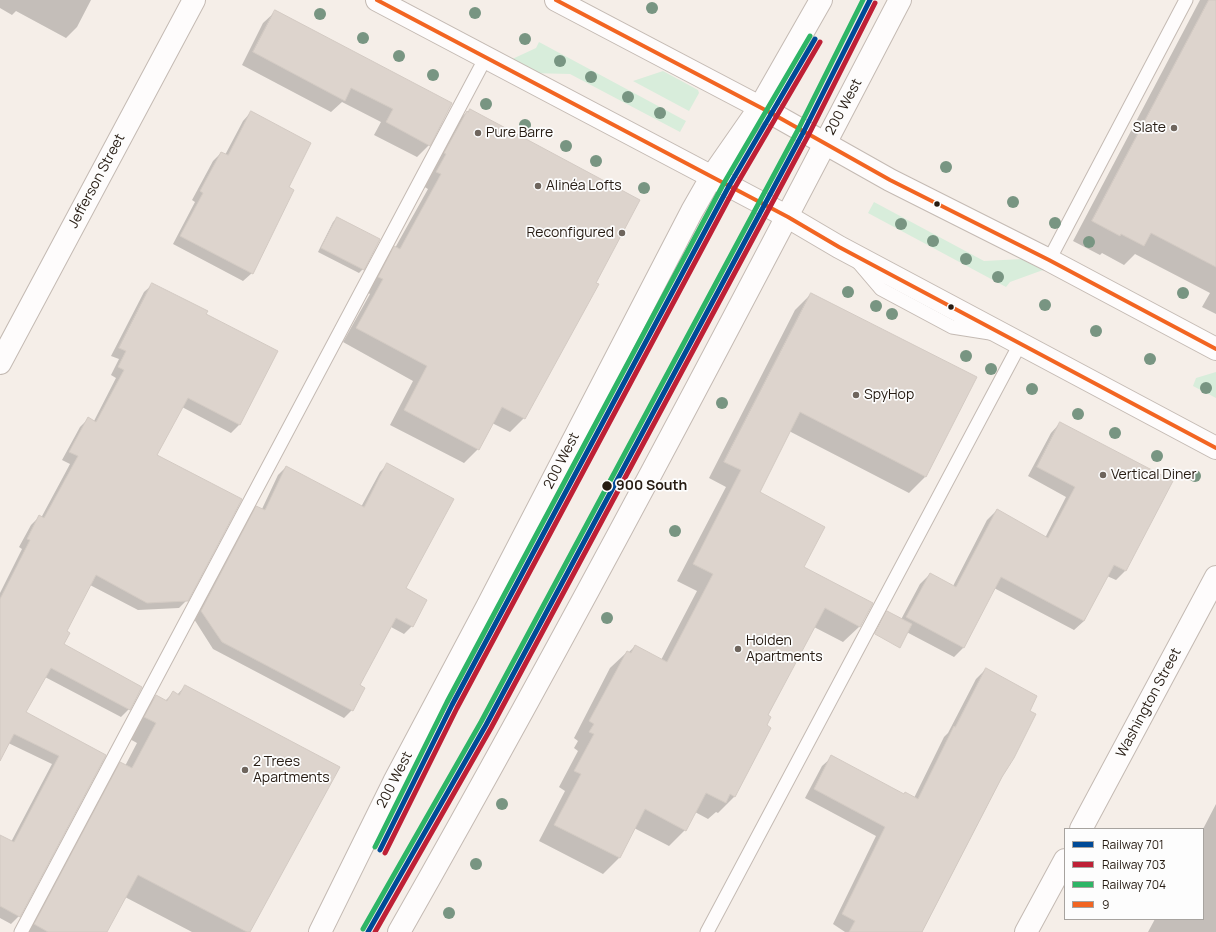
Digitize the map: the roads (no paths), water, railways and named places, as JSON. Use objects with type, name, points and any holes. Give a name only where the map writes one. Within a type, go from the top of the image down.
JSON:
[{"type":"street","name":"Jefferson Street","points":[[0,363],[194,0]]},
{"type":"street","points":[[377,0],[712,176],[788,217],[850,253],[1216,448]]},
{"type":"street","points":[[556,0],[825,142],[890,180],[1049,260],[1216,349]]},
{"type":"street","name":"200 West","points":[[320,932],[397,775],[487,607],[692,211],[712,176],[760,107],[821,0]]},
{"type":"street","name":"200 West","points":[[399,932],[509,737],[788,217],[825,142],[900,0]]},
{"type":"street","name":"Washington Street","points":[[1082,828],[1210,604],[1216,577]]},
{"type":"street","points":[[1026,932],[1064,862]]},
{"type":"lane","points":[[1049,260],[1186,0]]},
{"type":"lane","points":[[21,932],[486,57]]},
{"type":"lane","points":[[707,932],[1012,340]]},
{"type":"rail line","name":"704","points":[[363,929],[481,722],[799,128],[863,0]]},
{"type":"rail line","name":"701","points":[[368,932],[486,725],[804,131],[870,0]]},
{"type":"rail line","name":"703","points":[[375,932],[491,728],[809,134],[875,3]]},
{"type":"rail line","name":"704","points":[[375,847],[447,702],[724,183],[810,36]]},
{"type":"rail line","name":"701","points":[[380,850],[452,705],[729,186],[815,39]]},
{"type":"rail line","name":"703","points":[[385,853],[457,708],[734,189],[820,42]]},
{"type":"place","name":"Slate","points":[[1174,128]]},
{"type":"place","name":"Pure Barre","points":[[478,133]]},
{"type":"place","name":"Alinéa Lofts","points":[[538,186]]},
{"type":"place","name":"Reconfigured","points":[[622,233]]},
{"type":"place","name":"SpyHop","points":[[856,395]]},
{"type":"place","name":"Vertical Diner","points":[[1103,475]]},
{"type":"place","name":"900 South","points":[[607,486]]},
{"type":"place","name":"Holden Apartments","points":[[738,649]]},
{"type":"place","name":"2 Trees Apartments","points":[[245,770]]}]
